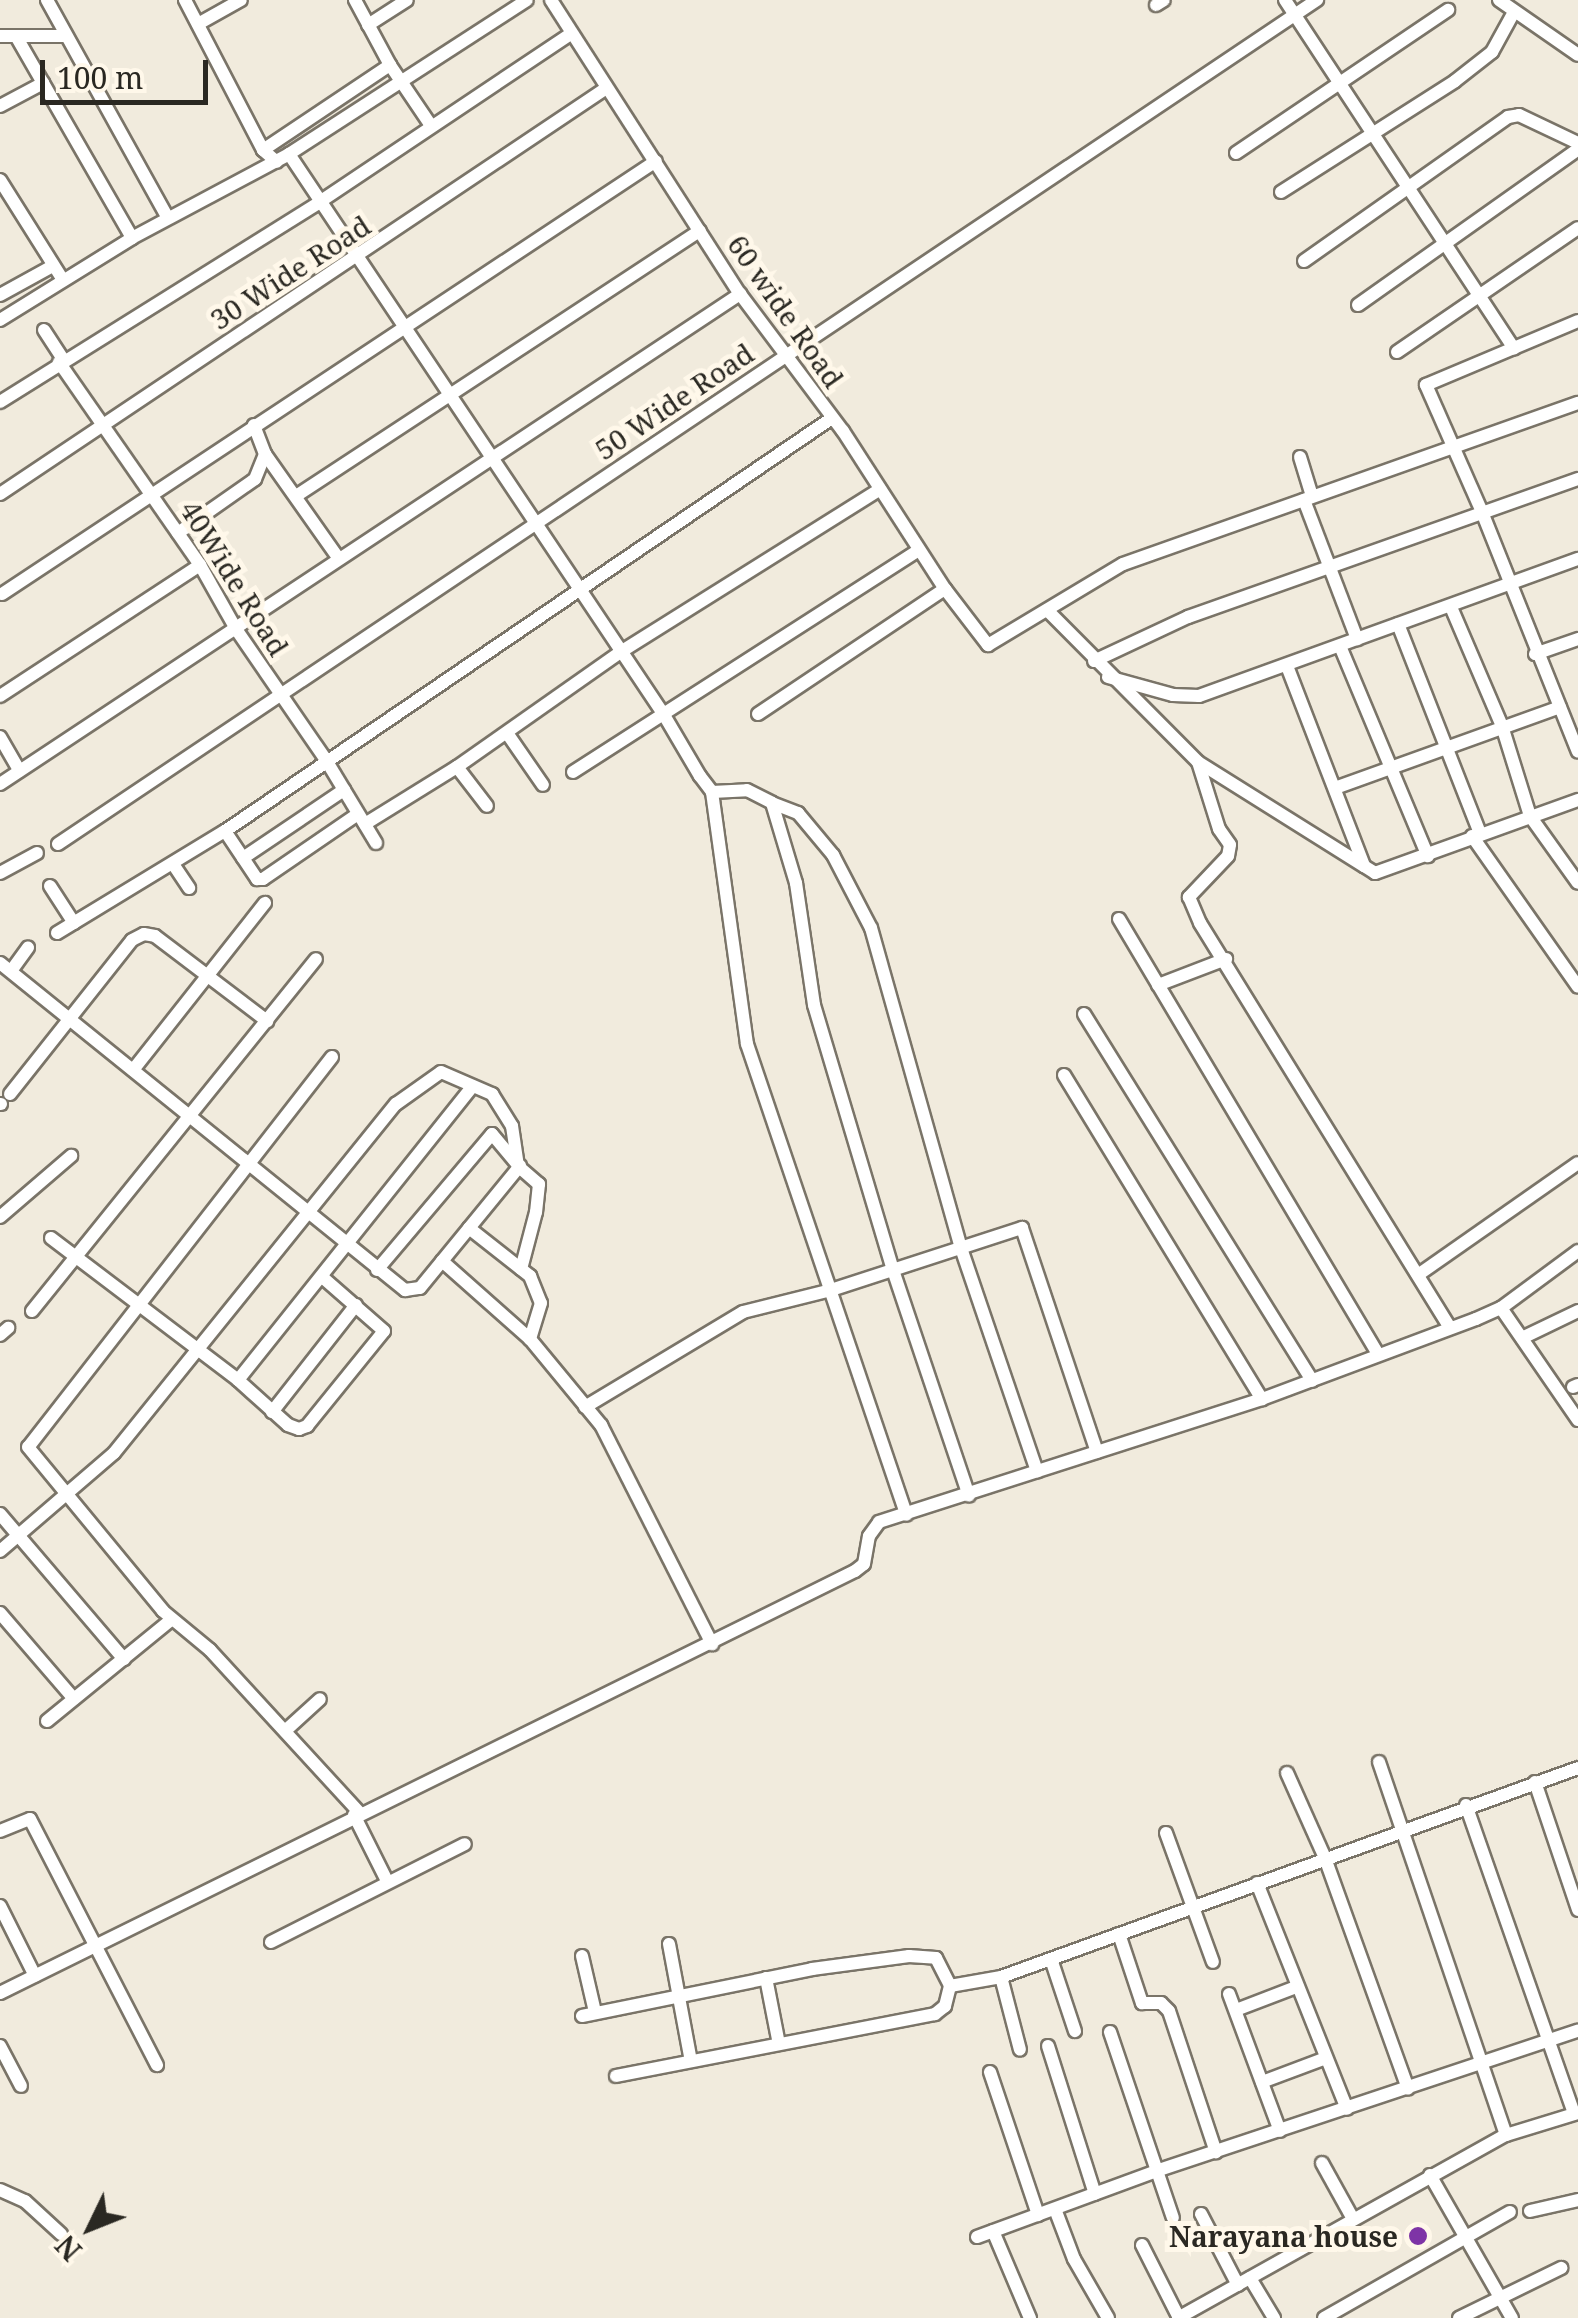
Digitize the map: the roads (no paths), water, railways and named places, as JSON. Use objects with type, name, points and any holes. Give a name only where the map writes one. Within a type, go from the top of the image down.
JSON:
[{"type":"street","points":[[47,0],[168,218]]},
{"type":"street","points":[[185,0],[264,150],[283,158],[357,258],[712,792],[746,1044],[906,1515]]},
{"type":"street","points":[[198,24],[240,0]]},
{"type":"street","points":[[355,0],[390,65],[430,124]]},
{"type":"street","points":[[368,25],[407,0]]},
{"type":"street","points":[[0,320],[132,238],[283,158],[527,0]]},
{"type":"street","name":"60 wide Road","points":[[551,0],[740,294],[832,418],[945,589],[988,645],[1046,610]]},
{"type":"street","points":[[1286,0],[1514,348]]},
{"type":"street","name":"50 Wide Road","points":[[58,844],[1317,0]]},
{"type":"street","points":[[1499,0],[1578,56]]},
{"type":"street","points":[[1236,153],[1448,10]]},
{"type":"street","points":[[1281,192],[1372,136],[1492,52],[1514,12]]},
{"type":"street","points":[[0,402],[61,360],[318,203],[430,124],[570,34]]},
{"type":"street","points":[[0,36],[66,36]]},
{"type":"street","points":[[16,36],[132,238]]},
{"type":"street","points":[[264,150],[390,65]]},
{"type":"street","points":[[0,106],[43,83]]},
{"type":"street","name":"30 Wide Road","points":[[0,494],[605,89]]},
{"type":"street","points":[[1304,262],[1514,114],[1578,146],[1358,304]]},
{"type":"street","points":[[2,594],[656,161]]},
{"type":"street","points":[[0,180],[5,201],[63,280]]},
{"type":"street","points":[[1396,352],[1578,228]]},
{"type":"street","points":[[296,496],[700,230]]},
{"type":"street","points":[[0,295],[51,266]]},
{"type":"street","points":[[0,784],[740,294]]},
{"type":"street","points":[[1577,325],[1426,385],[1482,512],[1535,654],[1578,752]]},
{"type":"street","name":"40Wide Road","points":[[44,330],[102,424],[200,565],[236,630],[326,760],[376,842]]},
{"type":"street","points":[[1578,402],[1123,564],[1046,610],[1108,677],[1198,762],[1375,873],[1578,800]]},
{"type":"street","points":[[57,933],[224,831],[832,418]]},
{"type":"street","points":[[254,425],[265,454],[339,559]]},
{"type":"street","points":[[178,533],[255,479],[265,454]]},
{"type":"street","points":[[1300,456],[1308,498],[1330,569],[1357,639]]},
{"type":"street","points":[[1094,662],[1188,617],[1578,479]]},
{"type":"street","points":[[224,831],[258,879],[263,879],[457,767],[619,653],[880,489]]},
{"type":"street","points":[[573,772],[919,550]]},
{"type":"street","points":[[1108,677],[1174,695],[1199,696],[1578,559]]},
{"type":"street","points":[[0,696],[200,565]]},
{"type":"street","points":[[758,714],[945,589]]},
{"type":"street","points":[[1451,607],[1502,726],[1530,816],[1578,883]]},
{"type":"street","points":[[1398,624],[1476,834],[1578,986]]},
{"type":"street","points":[[1535,654],[1578,639]]},
{"type":"street","points":[[1340,646],[1428,856]]},
{"type":"street","points":[[1287,666],[1364,866]]},
{"type":"street","points":[[1335,788],[1502,726],[1578,712]]},
{"type":"street","points":[[507,733],[543,784]]},
{"type":"street","points":[[0,737],[20,771]]},
{"type":"street","points":[[1198,762],[1219,829],[1230,846],[1228,856],[1189,897],[1200,924],[1226,959],[1450,1328]]},
{"type":"street","points":[[457,767],[487,806]]},
{"type":"street","points":[[243,858],[344,790]]},
{"type":"street","points":[[712,792],[747,790],[798,813],[833,855],[871,928],[961,1248],[1037,1472]]},
{"type":"street","points":[[772,803],[796,883],[814,1006],[893,1270],[969,1496]]},
{"type":"street","points":[[1,870],[38,853]]},
{"type":"street","points":[[173,864],[189,888]]},
{"type":"street","points":[[50,886],[74,924]]},
{"type":"street","points":[[132,1070],[266,904]]},
{"type":"street","points":[[1119,920],[1378,1354]]},
{"type":"street","points":[[3,1101],[132,940],[144,934],[155,936],[267,1021]]},
{"type":"street","points":[[0,1551],[114,1453],[308,1212],[396,1104],[442,1072],[492,1094],[512,1126],[519,1166],[420,1288],[411,1292],[377,1270],[308,1212],[247,1164],[191,1116],[5,970],[28,948]]},
{"type":"street","points":[[32,1311],[316,959]]},
{"type":"street","points":[[1158,985],[1226,959]]},
{"type":"street","points":[[1084,1014],[1312,1381]]},
{"type":"street","points":[[332,1057],[28,1447],[172,1620],[210,1650],[356,1814],[387,1881]]},
{"type":"street","points":[[1064,1075],[1262,1399]]},
{"type":"street","points":[[238,1380],[474,1086]]},
{"type":"street","points":[[377,1270],[492,1134],[539,1184],[521,1268]]},
{"type":"street","points":[[0,1217],[71,1156]]},
{"type":"street","points":[[1418,1275],[1578,1163]]},
{"type":"street","points":[[469,1228],[530,1276],[542,1302],[530,1339]]},
{"type":"street","points":[[584,1406],[743,1312],[831,1290],[1022,1228],[1098,1452]]},
{"type":"street","points":[[51,1238],[195,1352],[238,1380],[288,1426],[307,1426],[383,1336],[382,1326],[322,1277]]},
{"type":"street","points":[[0,1993],[855,1571],[864,1564],[869,1536],[879,1522],[1262,1399],[1450,1328],[1501,1308],[1578,1252]]},
{"type":"street","points":[[442,1260],[530,1339],[584,1406],[630,1474],[712,1644]]},
{"type":"street","points":[[272,1412],[356,1305]]},
{"type":"street","points":[[1501,1308],[1578,1420]]},
{"type":"street","points":[[1522,1338],[1578,1310]]},
{"type":"street","points":[[0,1514],[124,1659]]},
{"type":"street","points":[[0,1613],[74,1700]]},
{"type":"street","points":[[46,1722],[172,1620]]},
{"type":"street","points":[[285,1732],[320,1699]]},
{"type":"street","points":[[1379,1762],[1399,1831],[1506,2135]]},
{"type":"street","points":[[950,1986],[1001,1977],[1466,1804],[1578,1768]]},
{"type":"street","points":[[1288,1773],[1325,1858],[1408,2089]]},
{"type":"street","points":[[1535,1782],[1578,1910]]},
{"type":"street","points":[[1142,2244],[1178,2318],[1506,2135],[1576,2113],[1466,1804]]},
{"type":"street","points":[[0,1830],[26,1817],[30,1819],[157,2066]]},
{"type":"street","points":[[1166,1833],[1212,1962]]},
{"type":"street","points":[[270,1942],[465,1844]]},
{"type":"street","points":[[1257,1883],[1347,2109]]},
{"type":"street","points":[[0,1906],[35,1976]]},
{"type":"street","points":[[1119,1934],[1142,2002],[1161,2003],[1169,2010],[1216,2152]]},
{"type":"street","points":[[669,1944],[691,2061]]},
{"type":"street","points":[[582,1956],[589,2014],[766,1978],[920,1956],[936,1958],[950,1986],[944,2006],[935,2014],[616,2076]]},
{"type":"street","points":[[1051,1959],[1074,2030]]},
{"type":"street","points":[[1001,1977],[1020,2050]]},
{"type":"street","points":[[766,1978],[779,2044]]},
{"type":"street","points":[[1236,2010],[1296,1987]]},
{"type":"street","points":[[1229,1994],[1280,2131]]},
{"type":"street","points":[[978,2237],[1156,2171],[1578,2031]]},
{"type":"street","points":[[1110,2032],[1173,2218]]},
{"type":"street","points":[[0,2046],[21,2086]]},
{"type":"street","points":[[1048,2046],[1094,2194]]},
{"type":"street","points":[[1262,2082],[1326,2058]]},
{"type":"street","points":[[990,2072],[1038,2214]]},
{"type":"street","points":[[1322,2163],[1353,2219]]},
{"type":"street","points":[[1430,2175],[1512,2318]]},
{"type":"street","points":[[0,2190],[25,2201],[61,2234]]},
{"type":"street","points":[[1530,2211],[1578,2200]]},
{"type":"street","points":[[1054,2208],[1074,2259],[1108,2318]]},
{"type":"street","points":[[1324,2318],[1510,2212]]},
{"type":"street","points":[[1201,2214],[1244,2281],[1274,2318]]},
{"type":"street","points":[[993,2232],[1030,2318]]},
{"type":"street","points":[[1459,2318],[1561,2268]]},
{"type":"place","name":"Narayana house","points":[[1418,2236]]}]
